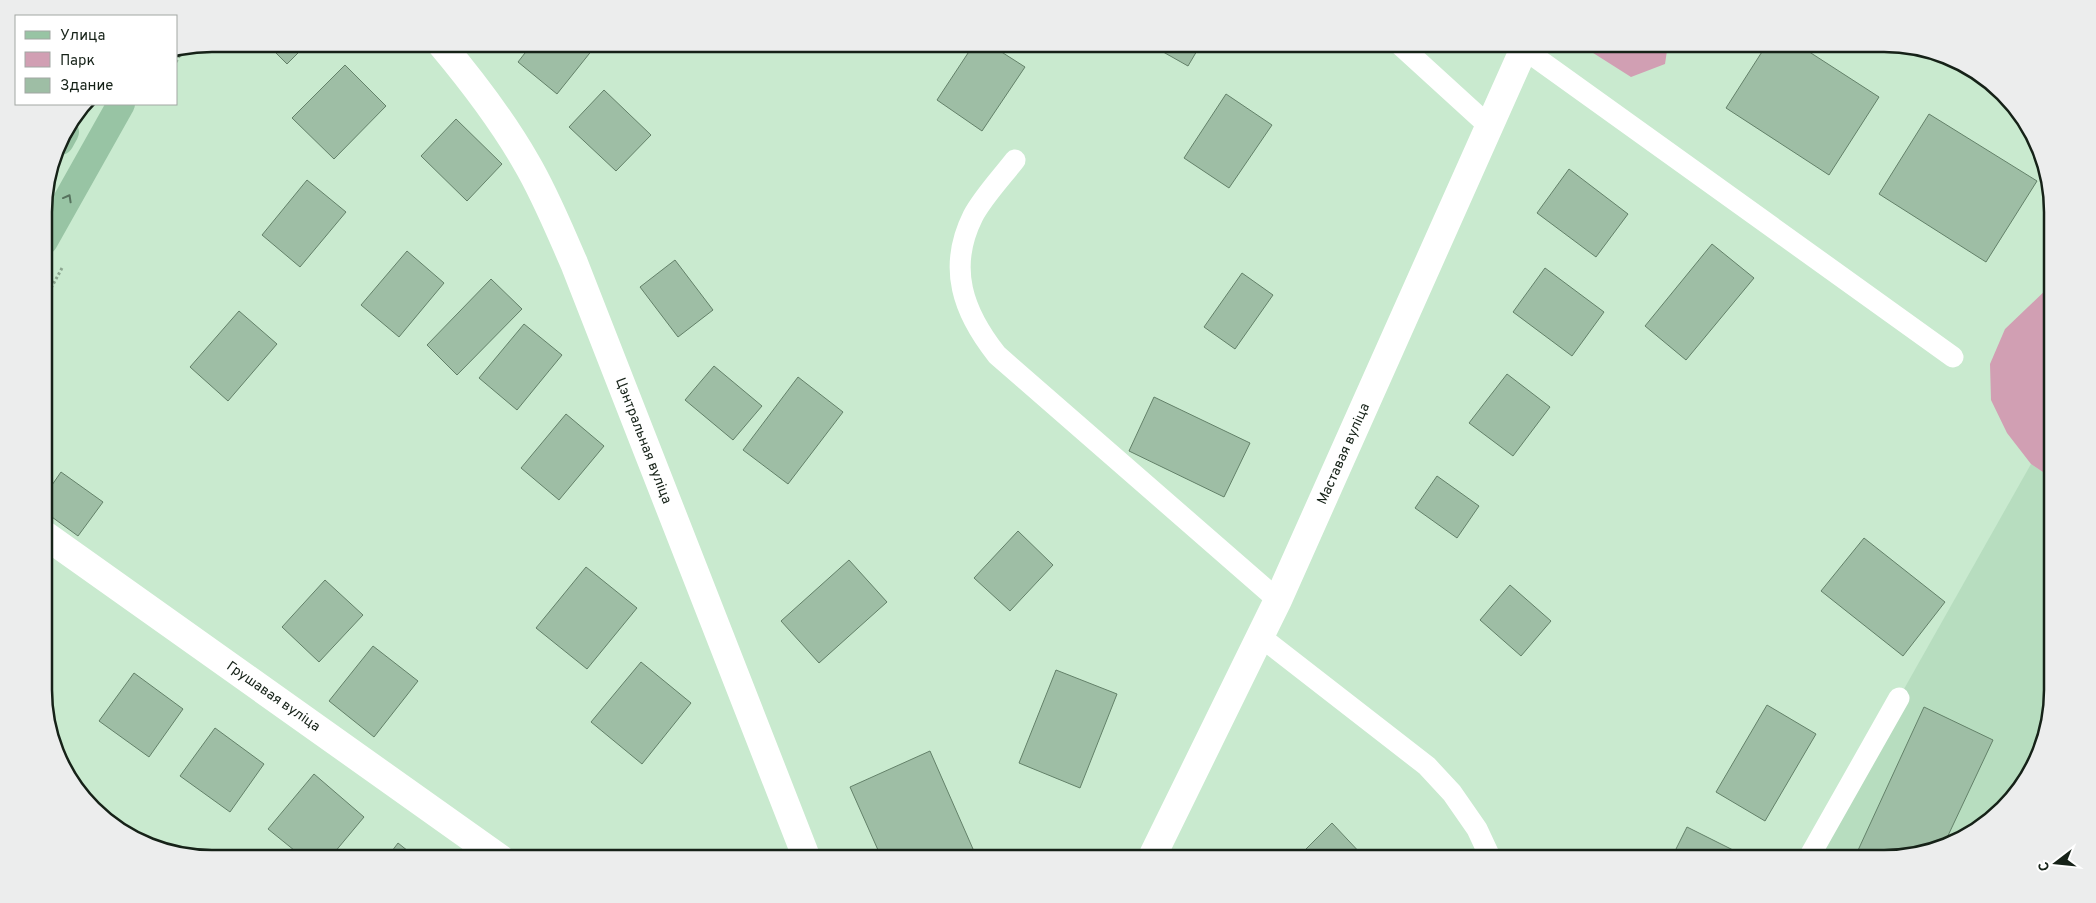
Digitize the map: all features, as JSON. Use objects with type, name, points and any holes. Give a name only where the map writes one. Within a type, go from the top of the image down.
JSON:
[{"type":"main road","points":[[53,224],[120,105]]},
{"type":"street","name":"Маставая вуліца","points":[[1155,850],[1261,637],[1522,52]]},
{"type":"street","name":"Цэнтральная вуліца","points":[[448,53],[499,118],[527,163],[552,213],[578,272],[804,851]]},
{"type":"street","name":"Грушавая вуліца","points":[[52,540],[490,851]]},
{"type":"lane","points":[[1408,52],[1490,127]]},
{"type":"lane","points":[[1534,52],[1953,356]]},
{"type":"lane","points":[[1015,160],[974,215],[963,241],[960,272],[966,305],[979,332],[997,355],[1278,600]]},
{"type":"lane","points":[[1261,637],[1427,766],[1452,793],[1472,821],[1487,850]]},
{"type":"lane","points":[[1813,850],[1899,698]]},
{"type":"shaded area","points":[[2031,464],[2044,473],[2044,691],[2038,732],[2022,771],[2011,788],[1981,818],[1954,834],[1935,842],[1894,850],[1813,850]]},
{"type":"green space","points":[[1592,52],[1667,52],[1665,64],[1631,77]]},
{"type":"green space","points":[[2044,292],[2044,473],[2031,464],[2007,433],[1991,400],[1990,364],[2005,329]]},
{"type":"building","points":[[1164,52],[1196,52],[1188,66]]},
{"type":"building","points":[[1762,52],[1809,52],[1879,97],[1829,175],[1726,108]]},
{"type":"building","points":[[276,53],[298,53],[287,64]]},
{"type":"building","points":[[525,53],[590,53],[557,94],[518,62]]},
{"type":"building","points":[[968,53],[1002,53],[1025,67],[982,131],[937,100]]},
{"type":"building","points":[[345,65],[386,106],[334,159],[292,118]]},
{"type":"building","points":[[604,90],[651,135],[616,171],[569,127]]},
{"type":"building","points":[[1226,94],[1272,125],[1229,188],[1184,158]]},
{"type":"building","points":[[1929,114],[2037,181],[1986,262],[1879,194]]},
{"type":"building","points":[[456,119],[502,164],[467,201],[421,156]]},
{"type":"building","points":[[1569,169],[1628,214],[1596,257],[1537,213]]},
{"type":"building","points":[[307,180],[346,212],[300,267],[262,235]]},
{"type":"building","points":[[1712,244],[1754,278],[1686,360],[1645,326]]},
{"type":"building","points":[[407,251],[444,283],[399,337],[361,305]]},
{"type":"building","points":[[675,260],[713,310],[678,337],[640,287]]},
{"type":"building","points":[[1545,268],[1604,312],[1572,356],[1513,312]]},
{"type":"building","points":[[1242,273],[1273,295],[1235,349],[1204,327]]},
{"type":"building","points":[[491,279],[522,309],[457,375],[427,345]]},
{"type":"building","points":[[239,311],[277,344],[228,401],[190,367]]},
{"type":"building","points":[[524,324],[562,355],[517,410],[479,378]]},
{"type":"building","points":[[714,366],[762,406],[733,440],[685,400]]},
{"type":"building","points":[[1507,374],[1550,407],[1513,456],[1469,423]]},
{"type":"building","points":[[798,377],[843,412],[788,484],[743,450]]},
{"type":"building","points":[[1154,397],[1250,443],[1224,497],[1129,451]]},
{"type":"building","points":[[566,414],[604,446],[559,500],[521,468]]},
{"type":"building","points":[[61,472],[103,502],[78,536],[52,517],[52,484]]},
{"type":"building","points":[[1437,476],[1479,506],[1457,538],[1415,508]]},
{"type":"building","points":[[1018,531],[1053,565],[1010,611],[974,578]]},
{"type":"building","points":[[1864,538],[1945,602],[1903,656],[1821,591]]},
{"type":"building","points":[[849,560],[887,602],[819,663],[781,621]]},
{"type":"building","points":[[586,567],[637,608],[587,669],[536,628]]},
{"type":"building","points":[[325,580],[363,615],[319,662],[282,627]]},
{"type":"building","points":[[1510,585],[1551,621],[1521,656],[1480,620]]},
{"type":"building","points":[[373,646],[418,681],[374,737],[329,701]]},
{"type":"building","points":[[641,662],[691,703],[642,764],[591,722]]},
{"type":"building","points":[[1056,670],[1117,694],[1080,788],[1019,763]]},
{"type":"building","points":[[134,673],[183,709],[149,757],[99,721]]},
{"type":"building","points":[[1767,705],[1816,734],[1765,821],[1716,792]]},
{"type":"building","points":[[1924,707],[1993,740],[1947,837],[1915,847],[1894,850],[1858,850]]},
{"type":"building","points":[[215,728],[264,764],[230,812],[180,776]]},
{"type":"building","points":[[930,751],[973,849],[878,851],[850,787]]},
{"type":"building","points":[[314,774],[364,817],[336,851],[295,851],[268,829]]},
{"type":"building","points":[[1332,823],[1358,850],[1305,850]]},
{"type":"building","points":[[1687,827],[1733,850],[1675,850]]},
{"type":"building","points":[[398,843],[408,851],[392,851]]}]
